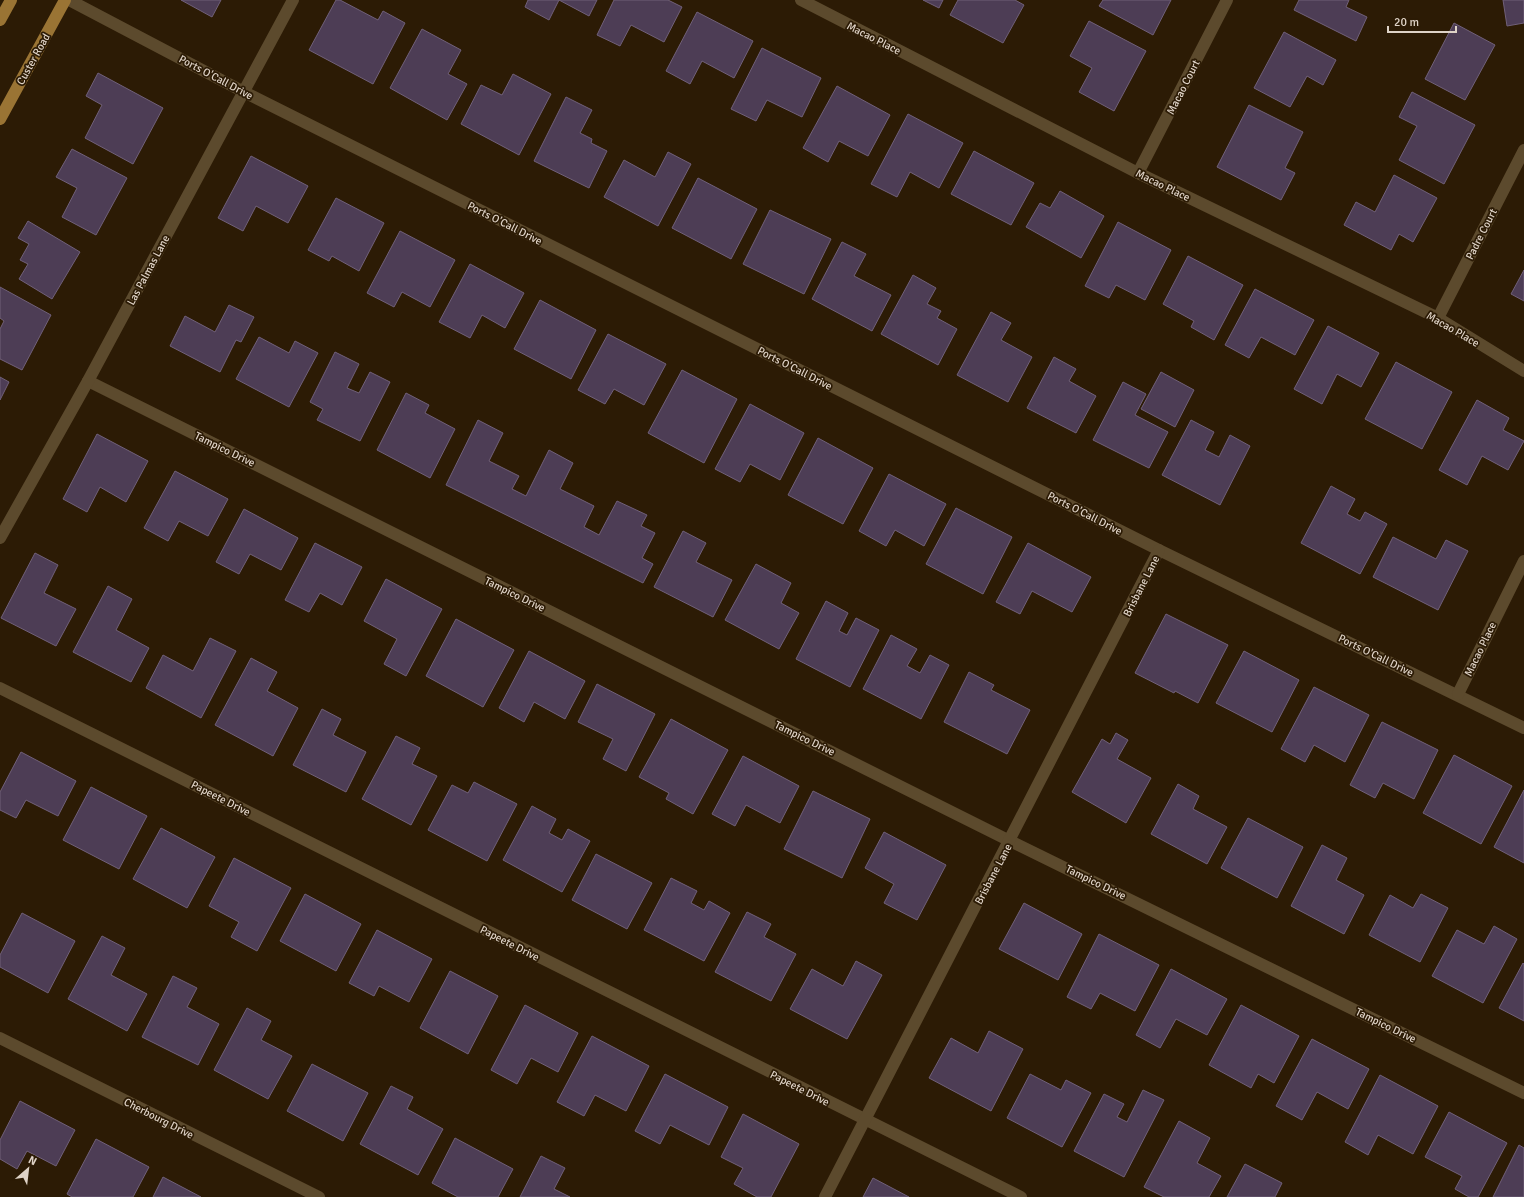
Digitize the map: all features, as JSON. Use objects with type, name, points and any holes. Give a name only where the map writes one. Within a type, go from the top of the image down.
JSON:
[{"type":"main road","points":[[0,20],[11,0]]},
{"type":"main road","name":"Custer Road","points":[[0,119],[65,0]]},
{"type":"street","name":"Ports O'Call Drive","points":[[70,0],[244,92],[1159,550],[1458,694],[1524,728]]},
{"type":"street","name":"Las Palmas Lane","points":[[0,538],[88,381],[293,0]]},
{"type":"street","name":"Macao Place","points":[[801,0],[1138,173],[1438,318],[1524,372]]},
{"type":"street","name":"Macao Court","points":[[1138,173],[1227,0]]},
{"type":"street","name":"Padre Court","points":[[1438,318],[1524,150]]},
{"type":"street","name":"Tampico Drive","points":[[88,381],[1010,840],[1524,1093]]},
{"type":"street","name":"Brisbane Lane","points":[[825,1197],[1159,550]]},
{"type":"street","name":"Macao Place","points":[[1458,694],[1524,561]]},
{"type":"street","name":"Papeete Drive","points":[[0,688],[1021,1197]]},
{"type":"street","name":"Cherbourg Drive","points":[[0,1038],[319,1197]]},
{"type":"building","points":[[181,0],[221,0],[212,17]]},
{"type":"building","points":[[336,0],[340,0],[378,20],[383,11],[405,23],[373,84],[309,50]]},
{"type":"building","points":[[528,0],[559,0],[549,20],[525,7]]},
{"type":"building","points":[[559,0],[597,0],[589,16]]},
{"type":"building","points":[[614,0],[668,0],[682,7],[664,42],[631,25],[620,46],[597,35]]},
{"type":"building","points":[[923,0],[943,0],[939,8]]},
{"type":"building","points":[[958,0],[1015,0],[1024,5],[1003,43],[950,15]]},
{"type":"building","points":[[1103,0],[1171,0],[1153,35],[1099,6]]},
{"type":"building","points":[[1299,0],[1349,0],[1346,7],[1367,17],[1356,41],[1294,10]]},
{"type":"building","points":[[1503,0],[1524,0],[1524,23],[1507,26]]},
{"type":"building","points":[[697,12],[753,41],[734,78],[702,61],[690,84],[666,71]]},
{"type":"building","points":[[1089,21],[1146,51],[1114,111],[1079,92],[1092,68],[1070,56]]},
{"type":"building","points":[[1454,23],[1495,45],[1465,100],[1425,79]]},
{"type":"building","points":[[422,29],[461,50],[448,74],[467,84],[447,120],[390,88]]},
{"type":"building","points":[[1284,32],[1336,60],[1323,85],[1307,76],[1290,107],[1254,88]]},
{"type":"building","points":[[762,48],[821,78],[802,117],[767,100],[756,121],[731,109]]},
{"type":"building","points":[[98,73],[163,108],[133,164],[85,138],[102,105],[86,96]]},
{"type":"building","points":[[513,74],[551,94],[519,155],[461,124],[481,85],[502,95]]},
{"type":"building","points":[[837,86],[890,115],[868,156],[839,141],[828,162],[803,148]]},
{"type":"building","points":[[1412,92],[1475,125],[1444,184],[1399,160],[1417,126],[1399,117]]},
{"type":"building","points":[[566,97],[592,110],[580,133],[592,139],[591,143],[607,151],[589,188],[534,161]]},
{"type":"building","points":[[1249,105],[1303,132],[1285,168],[1295,173],[1281,200],[1217,167]]},
{"type":"building","points":[[908,114],[963,143],[939,188],[910,172],[897,197],[871,184]]},
{"type":"building","points":[[72,149],[127,178],[96,235],[62,217],[77,188],[56,177]]},
{"type":"building","points":[[974,151],[1034,183],[1011,225],[951,194]]},
{"type":"building","points":[[668,152],[691,164],[658,226],[604,197],[624,160],[655,177]]},
{"type":"building","points":[[251,156],[308,186],[288,223],[256,206],[243,231],[218,218]]},
{"type":"building","points":[[1394,175],[1437,198],[1413,242],[1399,234],[1391,250],[1344,225],[1356,202],[1375,212]]},
{"type":"building","points":[[698,178],[757,209],[731,259],[672,228]]},
{"type":"building","points":[[1060,191],[1104,216],[1081,258],[1026,227],[1040,203],[1050,208]]},
{"type":"building","points":[[336,198],[384,223],[359,271],[332,256],[329,261],[308,250]]},
{"type":"building","points":[[770,210],[831,239],[804,294],[743,264]]},
{"type":"building","points":[[28,221],[80,252],[52,299],[19,279],[28,264],[20,260],[29,244],[18,238]]},
{"type":"building","points":[[1118,222],[1171,250],[1145,300],[1116,285],[1109,298],[1085,286]]},
{"type":"building","points":[[400,231],[455,260],[430,307],[402,292],[394,307],[367,293]]},
{"type":"building","points":[[842,242],[866,254],[854,276],[891,295],[872,331],[812,299]]},
{"type":"building","points":[[1188,256],[1243,285],[1214,340],[1191,327],[1194,321],[1163,304]]},
{"type":"building","points":[[470,264],[524,293],[505,328],[482,315],[470,338],[439,322]]},
{"type":"building","points":[[1524,270],[1524,301],[1511,294]]},
{"type":"building","points":[[913,275],[936,288],[927,304],[941,311],[937,318],[957,329],[938,365],[881,334]]},
{"type":"building","points":[[0,287],[51,315],[22,370],[0,359],[0,329],[4,321],[0,318]]},
{"type":"building","points":[[1255,289],[1314,320],[1295,355],[1261,337],[1249,358],[1225,345]]},
{"type":"building","points":[[540,300],[596,330],[571,379],[514,349]]},
{"type":"building","points":[[229,305],[254,317],[241,342],[236,340],[220,372],[170,346],[185,316],[215,332]]},
{"type":"building","points":[[991,312],[1011,323],[1001,340],[1032,357],[1008,402],[957,375]]},
{"type":"building","points":[[1328,326],[1379,353],[1361,387],[1337,374],[1322,404],[1294,389]]},
{"type":"building","points":[[608,334],[666,364],[644,405],[614,389],[605,404],[578,390]]},
{"type":"building","points":[[259,337],[289,353],[295,341],[318,353],[289,407],[236,379]]},
{"type":"building","points":[[335,352],[359,364],[347,388],[359,393],[370,372],[390,382],[360,441],[317,420],[323,409],[310,402]]},
{"type":"building","points":[[1054,357],[1076,369],[1069,381],[1096,396],[1076,433],[1027,408]]},
{"type":"building","points":[[1396,362],[1452,392],[1422,449],[1365,419]]},
{"type":"building","points":[[682,370],[737,399],[704,463],[648,433]]},
{"type":"building","points":[[1161,372],[1194,390],[1175,427],[1141,409]]},
{"type":"building","points":[[0,377],[9,382],[0,400]]},
{"type":"building","points":[[1123,382],[1146,394],[1135,415],[1168,432],[1149,468],[1093,440]]},
{"type":"building","points":[[406,393],[429,405],[425,413],[455,429],[430,478],[377,450]]},
{"type":"building","points":[[1477,400],[1509,418],[1503,430],[1524,441],[1508,470],[1482,456],[1467,485],[1439,470]]},
{"type":"building","points":[[750,404],[804,433],[780,480],[750,464],[740,482],[715,469]]},
{"type":"building","points":[[478,420],[503,433],[489,461],[519,476],[512,489],[526,496],[549,450],[573,463],[560,489],[594,506],[584,527],[599,535],[617,501],[647,515],[641,526],[655,533],[642,558],[653,564],[643,583],[446,485]]},
{"type":"building","points":[[1191,420],[1214,432],[1205,450],[1219,457],[1230,435],[1250,446],[1220,505],[1162,475]]},
{"type":"building","points":[[97,434],[148,461],[126,502],[100,487],[87,512],[63,499]]},
{"type":"building","points":[[818,438],[873,468],[843,524],[788,495]]},
{"type":"building","points":[[175,471],[228,499],[208,536],[179,521],[168,541],[144,528]]},
{"type":"building","points":[[889,474],[946,504],[924,546],[895,530],[886,546],[859,531]]},
{"type":"building","points":[[1331,486],[1355,499],[1347,514],[1360,521],[1365,512],[1387,524],[1360,574],[1301,543]]},
{"type":"building","points":[[956,508],[1012,537],[983,594],[926,564]]},
{"type":"building","points":[[244,509],[298,538],[281,570],[250,554],[239,574],[216,562]]},
{"type":"building","points":[[683,531],[706,543],[696,562],[732,580],[713,617],[654,587]]},
{"type":"building","points":[[1393,537],[1436,559],[1446,540],[1468,551],[1438,610],[1373,577]]},
{"type":"building","points":[[315,543],[362,567],[342,605],[320,593],[309,612],[285,600]]},
{"type":"building","points":[[1028,543],[1091,577],[1072,612],[1032,591],[1020,614],[996,602]]},
{"type":"building","points":[[35,553],[58,565],[44,593],[76,609],[56,646],[1,618]]},
{"type":"building","points":[[756,564],[791,583],[781,603],[799,613],[779,649],[725,620]]},
{"type":"building","points":[[386,579],[442,609],[406,676],[384,664],[397,639],[364,621]]},
{"type":"building","points":[[108,586],[132,599],[116,630],[149,648],[131,682],[73,652]]},
{"type":"building","points":[[826,601],[848,613],[839,631],[847,635],[856,618],[879,630],[850,687],[796,659]]},
{"type":"building","points":[[1166,614],[1228,645],[1198,703],[1175,691],[1174,693],[1135,673]]},
{"type":"building","points":[[456,619],[514,650],[483,707],[426,676]]},
{"type":"building","points":[[891,635],[917,649],[907,666],[920,673],[930,655],[949,665],[921,719],[863,689]]},
{"type":"building","points":[[210,638],[236,651],[201,718],[146,688],[163,655],[193,671]]},
{"type":"building","points":[[529,651],[585,681],[565,719],[534,702],[524,722],[499,708]]},
{"type":"building","points":[[1244,651],[1299,680],[1272,732],[1216,703]]},
{"type":"building","points":[[251,658],[277,672],[267,691],[298,708],[273,756],[215,725]]},
{"type":"building","points":[[969,672],[994,685],[991,690],[1030,710],[1007,754],[944,722]]},
{"type":"building","points":[[597,684],[655,714],[626,771],[603,759],[613,739],[578,722]]},
{"type":"building","points":[[1314,687],[1369,715],[1345,762],[1314,745],[1305,762],[1281,749]]},
{"type":"building","points":[[322,709],[341,719],[333,735],[366,752],[346,792],[293,765]]},
{"type":"building","points":[[671,719],[728,750],[693,814],[666,799],[669,793],[639,777]]},
{"type":"building","points":[[1382,722],[1438,750],[1414,799],[1383,783],[1375,798],[1350,785]]},
{"type":"building","points":[[1116,733],[1128,740],[1117,759],[1151,778],[1126,823],[1072,792],[1102,739],[1110,744]]},
{"type":"building","points":[[396,736],[420,748],[412,764],[437,776],[411,825],[362,799]]},
{"type":"building","points":[[21,752],[76,781],[58,816],[26,800],[16,818],[0,810],[0,792]]},
{"type":"building","points":[[1454,755],[1512,786],[1481,844],[1423,813]]},
{"type":"building","points":[[743,756],[799,786],[780,823],[746,805],[735,826],[712,814]]},
{"type":"building","points":[[474,782],[517,804],[487,861],[428,830],[452,785],[468,793]]},
{"type":"building","points":[[1178,784],[1199,796],[1193,809],[1227,827],[1207,864],[1151,834]]},
{"type":"building","points":[[91,787],[147,816],[119,869],[63,840]]},
{"type":"building","points":[[1524,790],[1524,863],[1494,847]]},
{"type":"building","points":[[813,791],[870,819],[842,878],[784,849]]},
{"type":"building","points":[[532,806],[556,819],[549,833],[562,840],[568,829],[590,841],[562,892],[503,860]]},
{"type":"building","points":[[1248,818],[1303,847],[1277,898],[1221,868]]},
{"type":"building","points":[[161,828],[215,857],[187,908],[133,879]]},
{"type":"building","points":[[884,832],[946,865],[917,920],[884,903],[894,884],[865,868]]},
{"type":"building","points":[[1322,845],[1347,858],[1336,880],[1364,895],[1344,934],[1291,906]]},
{"type":"building","points":[[596,854],[652,883],[627,929],[572,900]]},
{"type":"building","points":[[234,858],[291,888],[257,951],[231,937],[239,922],[209,906]]},
{"type":"building","points":[[671,878],[697,891],[691,903],[704,910],[709,901],[730,913],[704,961],[644,930]]},
{"type":"building","points":[[305,894],[361,924],[336,971],[280,941]]},
{"type":"building","points":[[1421,894],[1448,908],[1420,962],[1369,935],[1390,895],[1413,908]]},
{"type":"building","points":[[1024,903],[1082,934],[1058,980],[999,949]]},
{"type":"building","points":[[747,912],[771,924],[764,937],[796,954],[771,1001],[715,972]]},
{"type":"building","points":[[22,913],[75,941],[48,993],[0,967],[0,955]]},
{"type":"building","points":[[1494,926],[1517,939],[1483,1003],[1432,976],[1457,930],[1484,944]]},
{"type":"building","points":[[377,930],[432,959],[409,1002],[379,986],[374,996],[349,983]]},
{"type":"building","points":[[1099,934],[1159,965],[1135,1011],[1100,993],[1091,1009],[1067,997]]},
{"type":"building","points":[[102,936],[125,948],[111,975],[147,994],[127,1031],[68,999]]},
{"type":"building","points":[[856,961],[882,975],[847,1039],[790,1009],[812,969],[843,986]]},
{"type":"building","points":[[1523,963],[1524,964],[1524,1021],[1499,1008]]},
{"type":"building","points":[[1171,969],[1227,999],[1207,1035],[1176,1019],[1160,1048],[1136,1035]]},
{"type":"building","points":[[450,971],[498,996],[468,1054],[420,1028]]},
{"type":"building","points":[[173,976],[197,988],[187,1007],[219,1024],[198,1065],[142,1037]]},
{"type":"building","points":[[525,1005],[578,1033],[558,1072],[531,1058],[517,1084],[491,1070]]},
{"type":"building","points":[[1241,1005],[1299,1036],[1274,1083],[1258,1074],[1251,1088],[1209,1065]]},
{"type":"building","points":[[247,1008],[271,1021],[261,1040],[292,1056],[268,1099],[214,1070]]},
{"type":"building","points":[[989,1031],[1023,1049],[991,1111],[929,1078],[951,1038],[978,1053]]},
{"type":"building","points":[[592,1036],[649,1066],[626,1111],[595,1095],[584,1116],[557,1102]]},
{"type":"building","points":[[1312,1039],[1369,1069],[1348,1109],[1317,1092],[1302,1120],[1276,1106]]},
{"type":"building","points":[[312,1064],[368,1093],[343,1141],[287,1111]]},
{"type":"building","points":[[665,1074],[728,1107],[709,1145],[670,1125],[660,1144],[635,1131]]},
{"type":"building","points":[[1030,1074],[1061,1090],[1066,1080],[1091,1093],[1062,1147],[1007,1118]]},
{"type":"building","points":[[1380,1075],[1438,1106],[1413,1154],[1378,1135],[1368,1155],[1345,1142]]},
{"type":"building","points":[[391,1086],[413,1097],[407,1109],[443,1129],[418,1175],[360,1144]]},
{"type":"building","points":[[1143,1090],[1164,1100],[1124,1177],[1074,1151],[1104,1094],[1124,1104],[1117,1117],[1127,1122]]},
{"type":"building","points":[[20,1101],[75,1130],[56,1166],[27,1151],[17,1169],[0,1159],[0,1140]]},
{"type":"building","points":[[1449,1112],[1507,1143],[1478,1197],[1469,1197],[1455,1189],[1462,1176],[1425,1157]]},
{"type":"building","points":[[743,1114],[799,1144],[771,1197],[757,1197],[734,1184],[743,1168],[721,1157]]},
{"type":"building","points":[[1179,1121],[1210,1138],[1197,1163],[1221,1176],[1209,1197],[1164,1197],[1144,1187]]},
{"type":"building","points":[[455,1138],[513,1169],[498,1197],[458,1197],[432,1183]]},
{"type":"building","points":[[96,1139],[149,1167],[133,1197],[72,1197],[67,1194]]},
{"type":"building","points":[[1519,1145],[1524,1148],[1524,1197],[1493,1197]]},
{"type":"building","points":[[541,1156],[565,1168],[554,1189],[570,1197],[520,1197]]},
{"type":"building","points":[[1245,1164],[1282,1183],[1275,1197],[1227,1197]]},
{"type":"building","points":[[163,1177],[201,1197],[153,1197]]},
{"type":"building","points":[[873,1178],[909,1197],[863,1197]]}]
